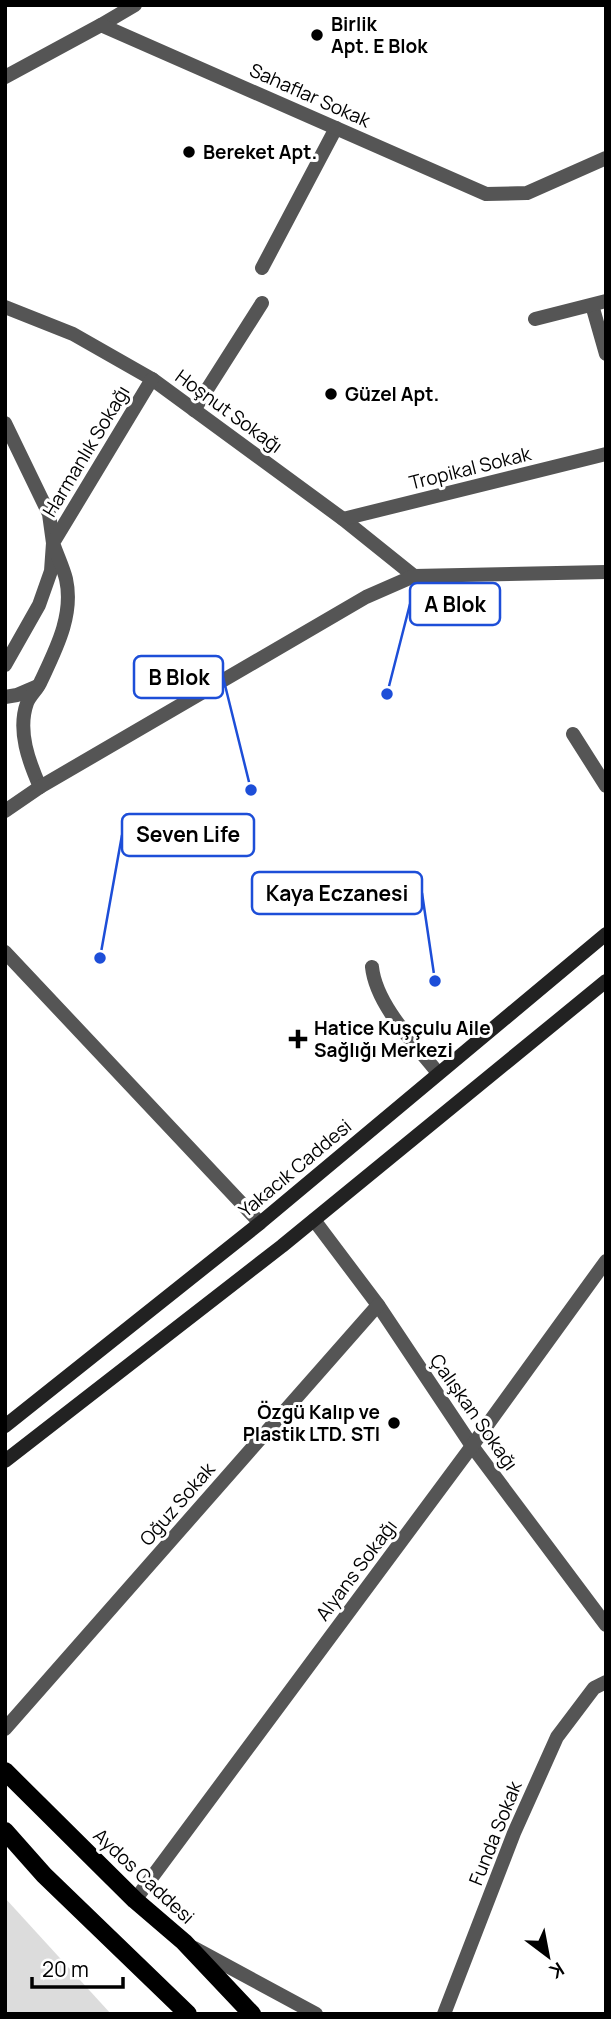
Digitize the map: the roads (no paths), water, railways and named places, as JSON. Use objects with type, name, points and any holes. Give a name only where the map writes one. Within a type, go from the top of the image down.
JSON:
[{"type":"main road","name":"Yakacık Caddesi","points":[[5,1426],[260,1223],[606,934]]},
{"type":"main road","points":[[5,1461],[314,1220],[606,981]]},
{"type":"main road","name":"Aydos Caddesi","points":[[5,1771],[135,1900],[184,1942],[252,2014]]},
{"type":"main road","points":[[5,1831],[44,1875],[188,2014]]},
{"type":"street","points":[[5,77],[135,5]]},
{"type":"street","name":"Sahaflar Sokak","points":[[102,25],[486,194],[527,193],[606,158]]},
{"type":"street","points":[[262,268],[336,128]]},
{"type":"street","points":[[194,410],[262,303]]},
{"type":"street","points":[[535,319],[599,303],[606,354]]},
{"type":"street","name":"Hoşnut Sokağı","points":[[5,307],[73,334],[152,379],[343,519],[414,576]]},
{"type":"street","name":"Harmanlık Sokağı","points":[[53,543],[152,379]]},
{"type":"street","points":[[5,423],[49,514],[53,543],[51,571],[39,605],[5,665]]},
{"type":"street","name":"Tropikal Sokak","points":[[343,519],[606,454]]},
{"type":"street","points":[[40,787],[26,753],[24,725],[27,703],[39,685],[63,632],[68,604],[66,579],[53,543]]},
{"type":"street","points":[[5,811],[40,787],[366,597],[414,576],[606,572]]},
{"type":"street","points":[[5,697],[18,695],[39,685]]},
{"type":"street","points":[[573,734],[606,786]]},
{"type":"street","points":[[5,952],[260,1223]]},
{"type":"street","points":[[372,967],[376,985],[398,1023],[438,1073]]},
{"type":"street","name":"Çalışkan Sokağı","points":[[314,1220],[378,1305],[472,1446],[606,1625]]},
{"type":"street","name":"Alyans Sokağı","points":[[135,1900],[606,1261]]},
{"type":"street","name":"Oğuz Sokak","points":[[5,1728],[378,1305]]},
{"type":"street","name":"Funda Sokak","points":[[444,2014],[514,1833],[557,1737],[594,1688],[606,1682]]},
{"type":"street","points":[[184,1942],[316,2014]]},
{"type":"place","name":"Birlik Apt. E Blok","points":[[317,35]]},
{"type":"place","name":"Bereket Apt.","points":[[189,152]]},
{"type":"place","name":"Güzel Apt.","points":[[331,394]]},
{"type":"place","name":"A Blok","points":[[387,694]]},
{"type":"place","name":"B Blok","points":[[251,790]]},
{"type":"place","name":"Seven Life","points":[[100,958]]},
{"type":"place","name":"Kaya Eczanesi","points":[[435,981]]},
{"type":"place","name":"Hatice Kuşçulu Aile Sağlığı Merkezi","points":[[298,1039]]},
{"type":"place","name":"Özgü Kalıp ve Plastik LTD. STI","points":[[394,1423]]}]
